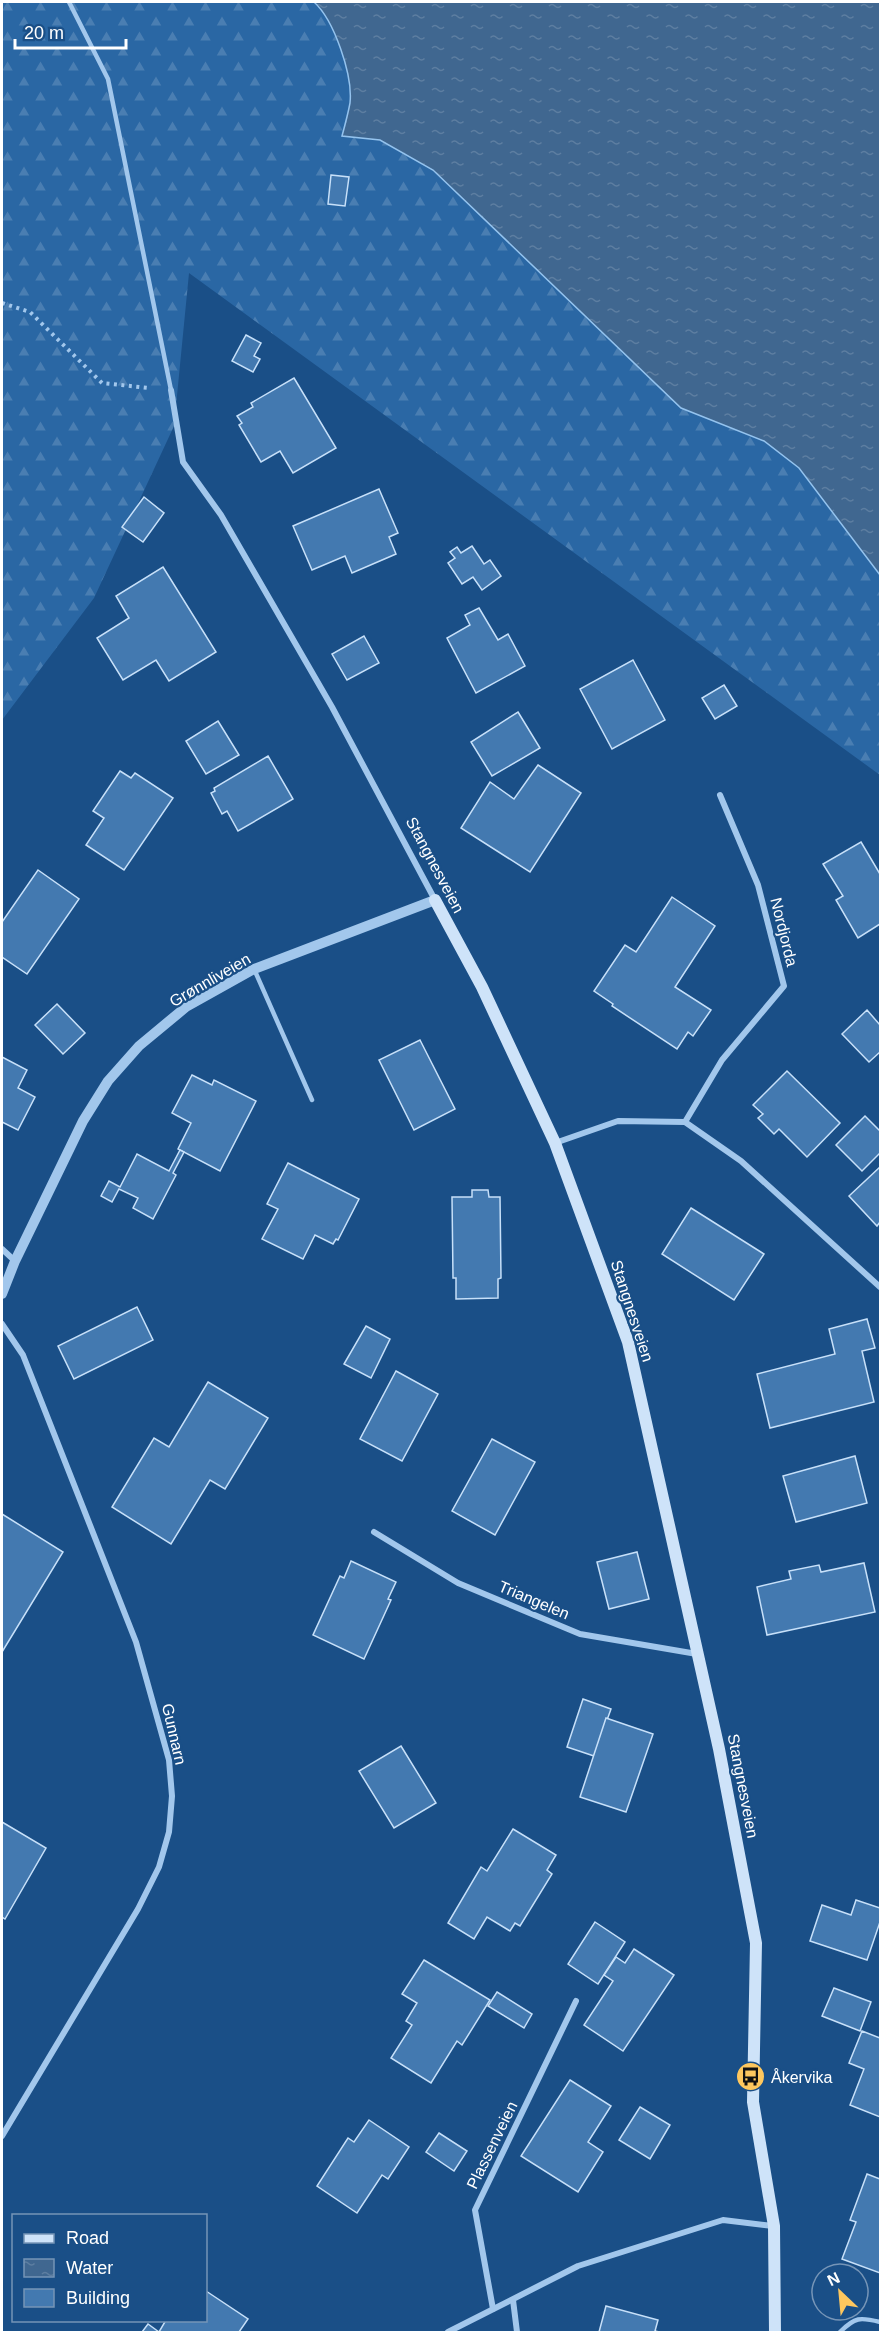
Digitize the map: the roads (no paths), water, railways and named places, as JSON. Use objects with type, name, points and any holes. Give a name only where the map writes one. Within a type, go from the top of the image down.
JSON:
[{"type":"main road","name":"Stangnesveien","points":[[435,900],[482,987],[555,1143],[628,1342],[719,1749],[756,1943],[753,2102],[774,2226],[775,2332]]},
{"type":"street","name":"Stangnesveien","points":[[171,390],[183,462],[221,515],[326,697],[435,900]]},
{"type":"street","name":"Nordjorda","points":[[685,1122],[722,1060],[784,986],[758,885],[720,795]]},
{"type":"street","name":"Grønnliveien","points":[[2,1294],[15,1261],[83,1121],[108,1081],[139,1046],[186,1007],[254,969],[435,900]]},
{"type":"street","points":[[555,1143],[618,1121],[685,1122],[741,1161],[880,1287]]},
{"type":"street","points":[[2,1249],[15,1261]]},
{"type":"street","name":"Gunnarn","points":[[2,1324],[23,1355],[136,1642],[169,1760],[172,1796],[170,1832],[162,1859],[138,1909],[2,2136]]},
{"type":"street","name":"Triangelen","points":[[375,1532],[458,1582],[580,1634],[697,1654]]},
{"type":"street","name":"Plassenveien","points":[[493,2309],[475,2210],[576,2001]]},
{"type":"street","points":[[448,2332],[578,2266],[723,2220],[774,2226]]},
{"type":"street","points":[[513,2300],[517,2332]]},
{"type":"lane","points":[[69,2],[108,79],[171,390]]},
{"type":"lane","points":[[254,969],[312,1100]]},
{"type":"lane","points":[[840,2332],[851,2321],[863,2318],[880,2322]]},
{"type":"water","points":[[314,2],[880,2],[880,575],[799,468],[764,441],[681,408],[433,170],[380,140],[342,136],[350,103],[345,63],[335,34]]},
{"type":"place","name":"Åkervika","points":[[750,2077]]}]
